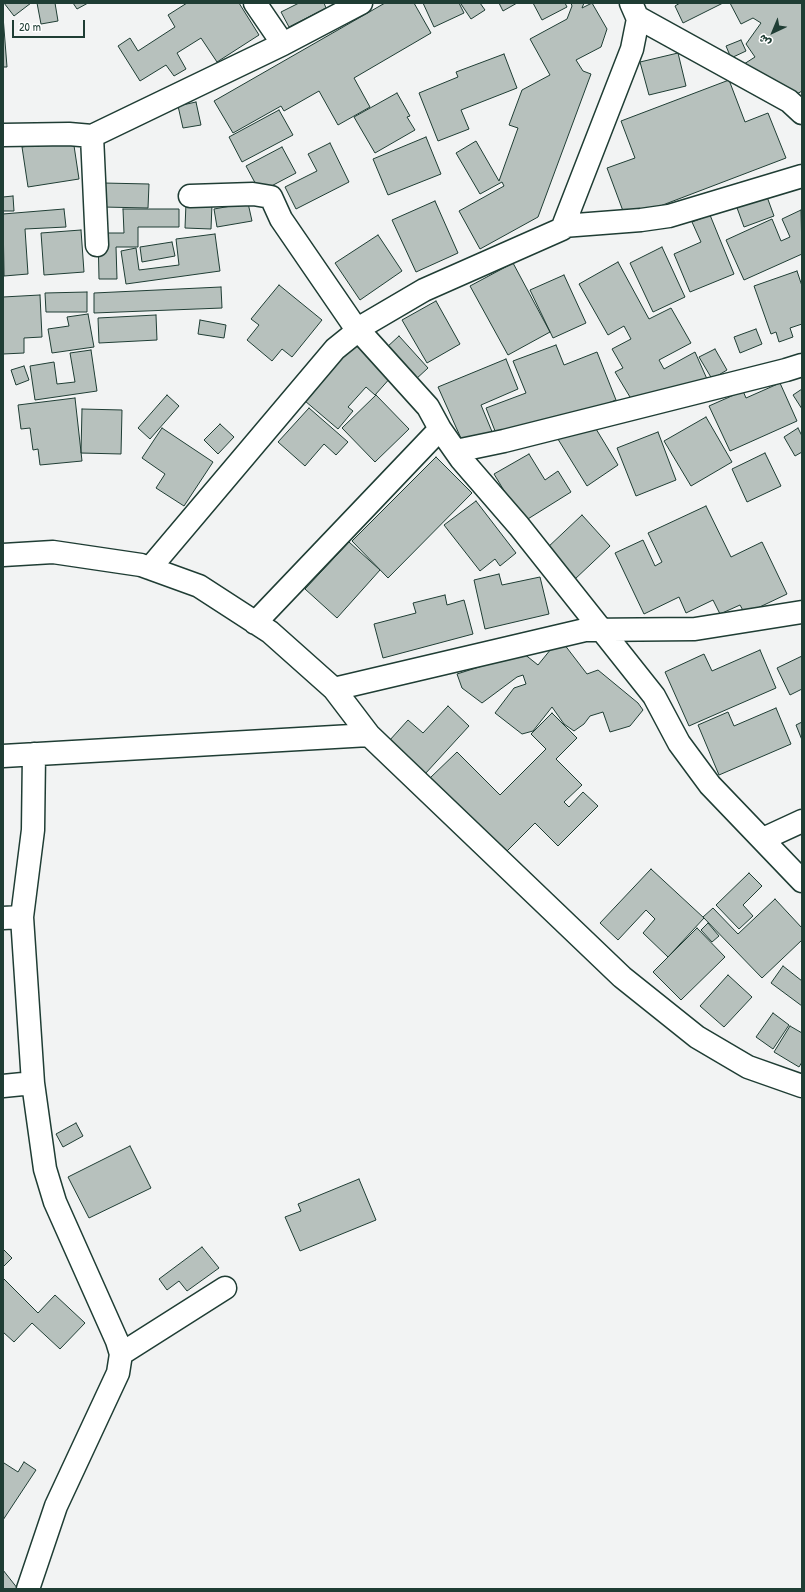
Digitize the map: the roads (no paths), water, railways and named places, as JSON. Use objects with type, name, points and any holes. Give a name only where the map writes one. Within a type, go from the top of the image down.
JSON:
[{"type":"street","points":[[255,3],[282,44]]},
{"type":"street","points":[[3,136],[69,134],[92,136],[282,44],[361,3]]},
{"type":"street","points":[[634,10],[789,101],[802,113]]},
{"type":"street","points":[[150,568],[335,349],[366,324],[424,290],[562,229],[632,49],[638,19],[634,10]]},
{"type":"street","points":[[92,136],[97,245]]},
{"type":"street","points":[[563,226],[640,220],[669,216],[802,176]]},
{"type":"street","points":[[190,196],[253,194],[271,197],[281,219],[358,331],[428,407],[440,429],[456,451],[519,526],[600,630],[654,696],[679,743],[710,785],[802,881]]},
{"type":"street","points":[[456,451],[512,440],[802,365]]},
{"type":"street","points":[[255,623],[440,429]]},
{"type":"street","points":[[3,555],[53,552],[141,565],[199,586],[270,632],[334,689],[369,735],[622,977],[697,1038],[748,1067],[802,1086]]},
{"type":"street","points":[[334,689],[585,630],[695,629],[802,612]]},
{"type":"street","points":[[3,756],[369,735]]},
{"type":"street","points":[[28,1589],[56,1506],[118,1373],[121,1354],[117,1341],[55,1202],[45,1169],[13,918],[34,830],[34,754]]},
{"type":"street","points":[[763,839],[802,821]]},
{"type":"street","points":[[3,1086],[33,1083]]},
{"type":"street","points":[[121,1354],[225,1288]]}]
